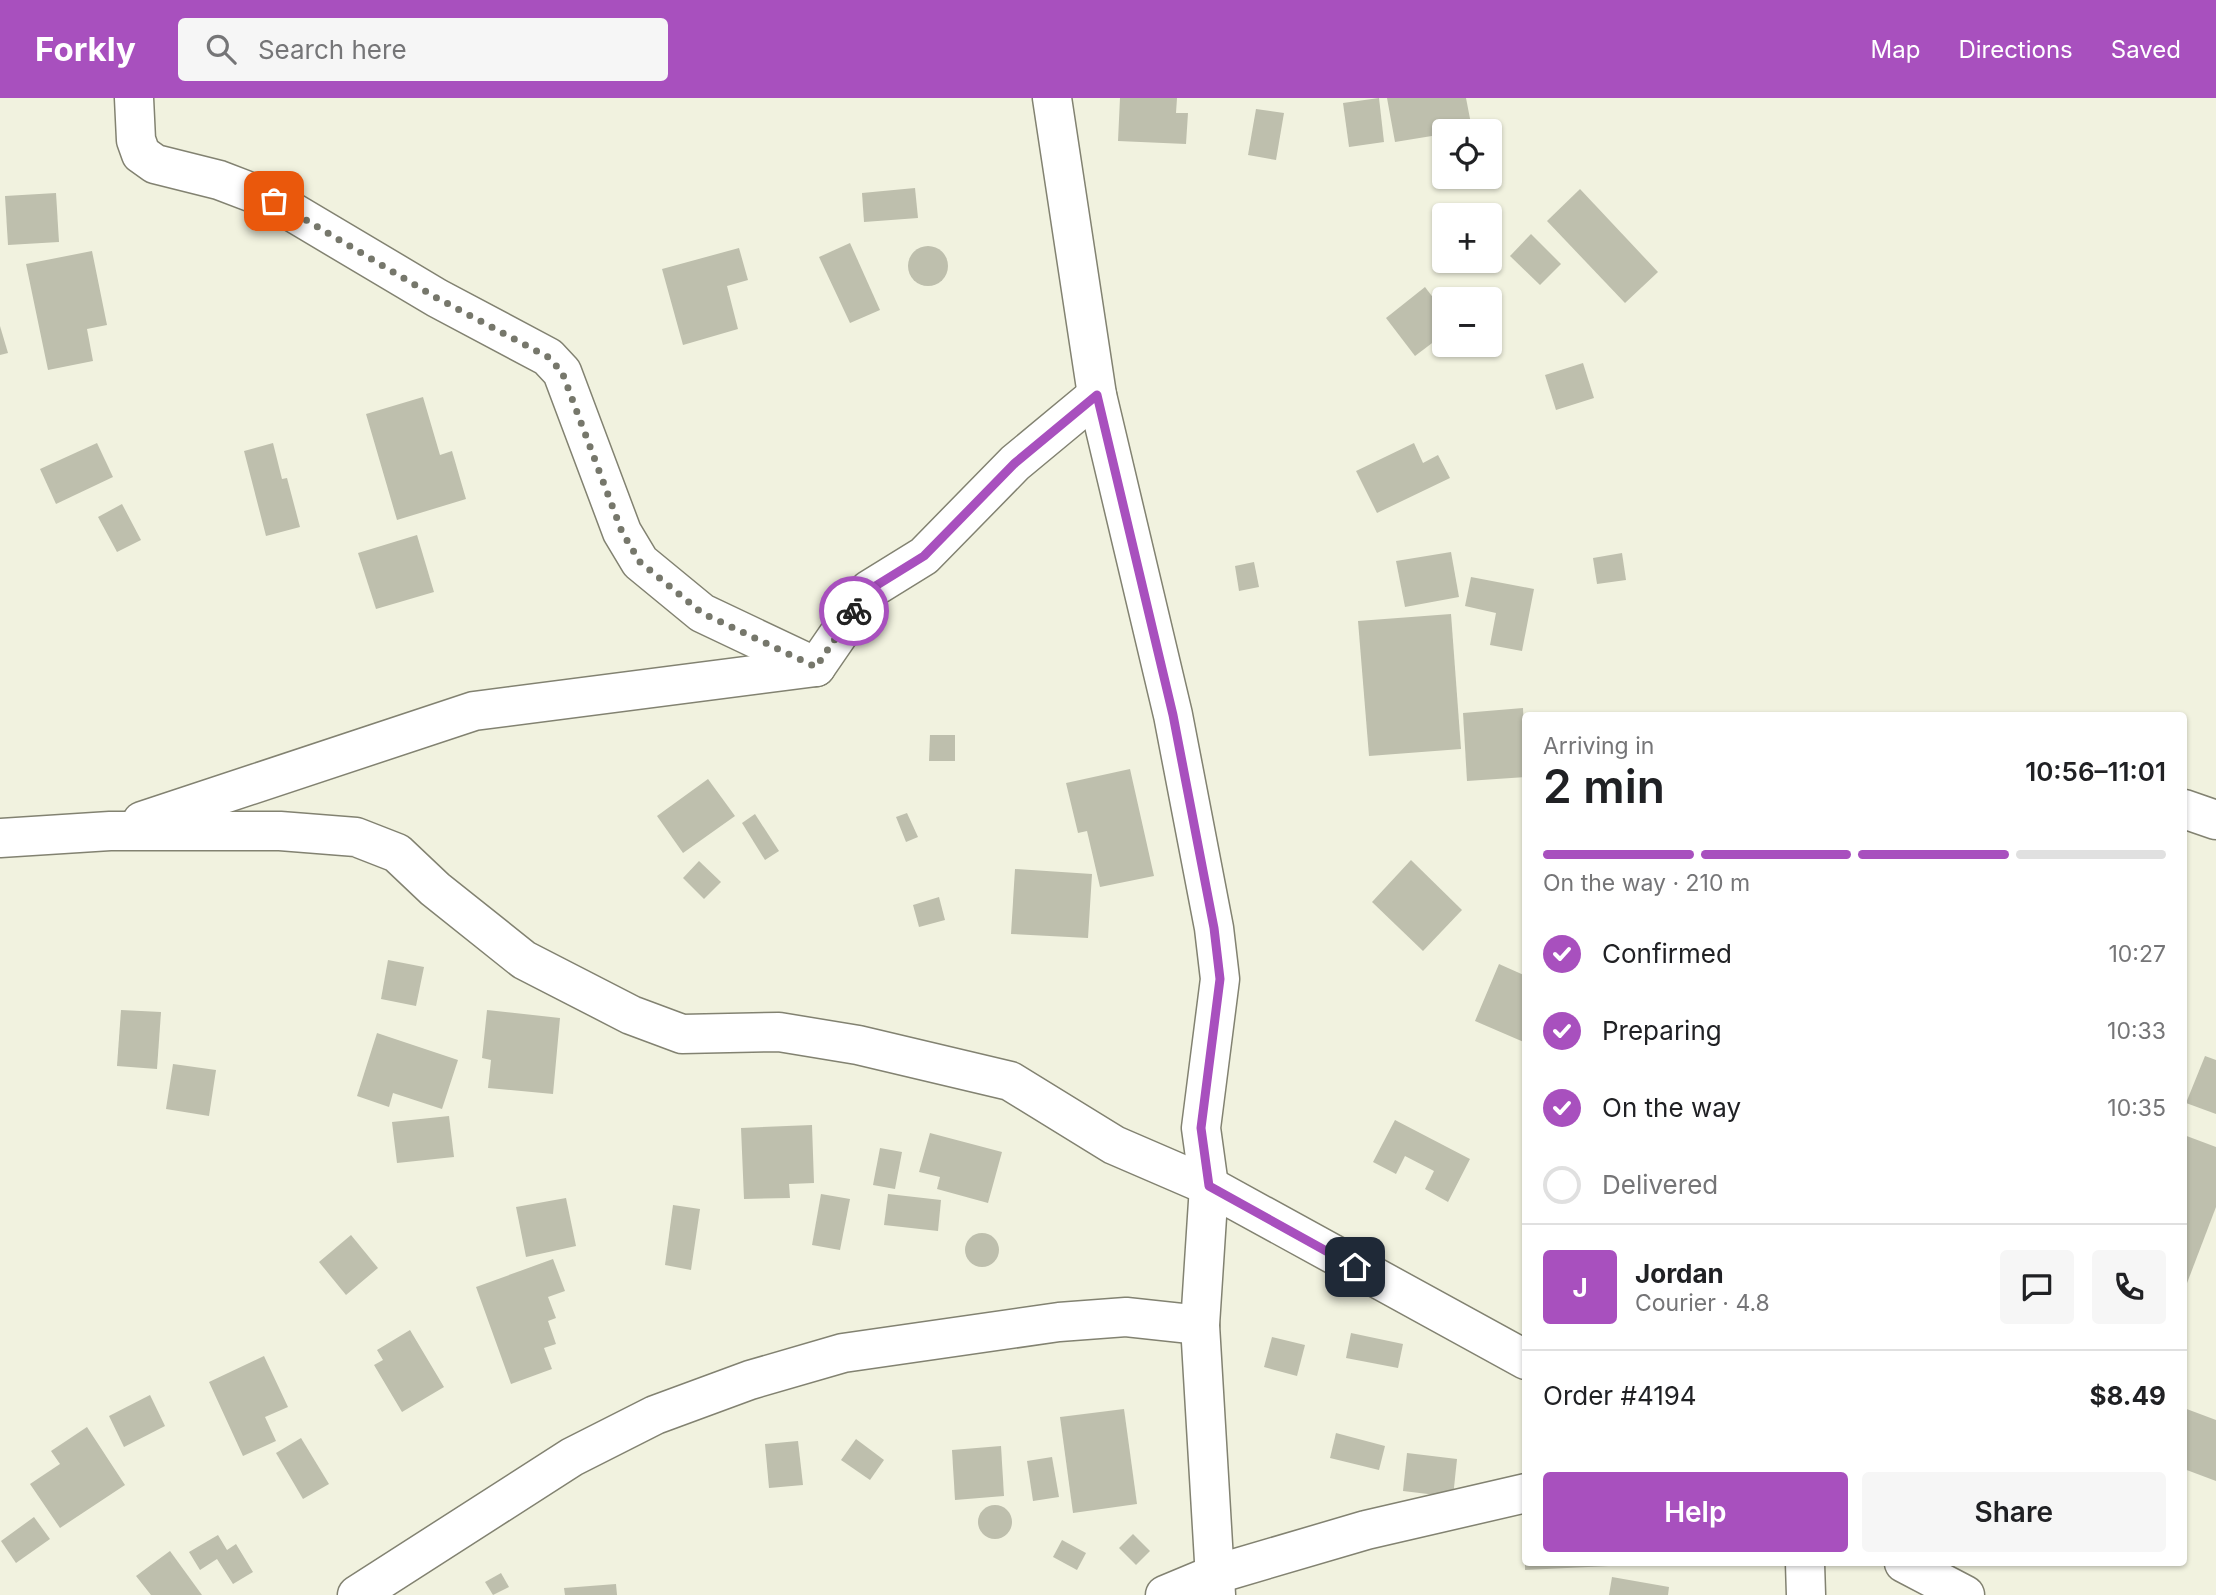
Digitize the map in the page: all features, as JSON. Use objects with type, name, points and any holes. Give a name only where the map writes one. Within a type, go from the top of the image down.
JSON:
[{"type":"street","points":[[134,98],[136,139],[141,154],[155,164],[219,180],[274,201],[437,298],[548,357],[562,372],[622,532],[640,562],[702,613],[816,667]]},
{"type":"street","points":[[1052,98],[1097,395],[1173,715],[1214,928],[1220,979],[1201,1128],[1209,1186],[1200,1325],[1215,1585]]},
{"type":"street","points":[[110,831],[474,711],[816,667],[869,590],[924,556],[1015,463],[1097,395]]},
{"type":"street","points":[[2187,810],[2216,820]]},
{"type":"street","points":[[0,838],[110,831],[280,831],[356,837],[397,853],[435,889],[524,960],[631,1015],[682,1034],[779,1032],[858,1045],[1010,1082],[1114,1145],[1209,1186],[1522,1358]]},
{"type":"street","points":[[357,1595],[572,1458],[655,1415],[750,1380],[843,1353],[1059,1322],[1126,1317],[1200,1325]]},
{"type":"street","points":[[1165,1595],[1215,1585],[1366,1530],[1522,1494]]},
{"type":"street","points":[[1805,1566],[1806,1595]]},
{"type":"street","points":[[1910,1566],[1965,1595]]},
{"type":"building","points":[[1120,98],[1177,98],[1176,113],[1188,113],[1186,144],[1118,141]]},
{"type":"building","points":[[1379,98],[1384,142],[1349,147],[1343,103]]},
{"type":"building","points":[[1387,98],[1466,98],[1470,119],[1432,119],[1432,136],[1395,142]]},
{"type":"building","points":[[1256,109],[1284,113],[1276,160],[1248,155]]},
{"type":"building","points":[[915,188],[918,218],[864,222],[862,193]]},
{"type":"building","points":[[1580,189],[1658,272],[1625,303],[1547,221]]},
{"type":"building","points":[[56,193],[59,242],[8,245],[5,196]]},
{"type":"building","points":[[1531,234],[1561,264],[1540,285],[1510,256]]},
{"type":"building","points":[[850,243],[880,310],[850,323],[819,257]]},
{"type":"building","points":[[928,246],[936,247],[942,252],[947,258],[947,274],[942,280],[936,285],[928,286],[920,285],[914,280],[909,274],[908,266],[909,258],[914,252],[920,247]]},
{"type":"building","points":[[739,248],[748,280],[727,286],[738,329],[683,345],[662,269]]},
{"type":"building","points":[[92,251],[107,325],[87,329],[93,361],[48,370],[26,264]]},
{"type":"building","points":[[1425,287],[1432,296],[1432,343],[1415,356],[1386,318]]},
{"type":"building","points":[[0,326],[8,353],[0,355]]},
{"type":"building","points":[[1583,363],[1594,398],[1556,410],[1545,375]]},
{"type":"building","points":[[423,397],[440,455],[452,451],[466,499],[397,520],[366,414]]},
{"type":"building","points":[[97,443],[113,477],[56,504],[40,469]]},
{"type":"building","points":[[273,443],[282,479],[287,478],[300,527],[266,536],[244,451]]},
{"type":"building","points":[[1414,443],[1423,463],[1438,455],[1450,478],[1377,513],[1356,471]]},
{"type":"building","points":[[122,504],[141,540],[117,552],[98,517]]},
{"type":"building","points":[[417,535],[434,592],[376,609],[358,553]]},
{"type":"building","points":[[1451,552],[1459,597],[1405,607],[1396,561]]},
{"type":"building","points":[[1622,553],[1626,580],[1597,584],[1593,558]]},
{"type":"building","points":[[1254,562],[1259,587],[1239,591],[1235,566]]},
{"type":"building","points":[[1471,577],[1534,589],[1522,651],[1490,645],[1496,613],[1465,606]]},
{"type":"building","points":[[1451,614],[1461,749],[1369,756],[1358,621]]},
{"type":"building","points":[[1523,708],[1522,777],[1467,781],[1463,713]]},
{"type":"building","points":[[930,735],[955,735],[955,761],[929,761]]},
{"type":"building","points":[[1130,769],[1154,876],[1100,887],[1087,831],[1078,833],[1066,783]]},
{"type":"building","points":[[708,779],[735,816],[683,853],[657,816]]},
{"type":"building","points":[[907,813],[918,837],[906,842],[896,817]]},
{"type":"building","points":[[755,814],[779,851],[765,860],[742,823]]},
{"type":"building","points":[[1411,860],[1462,910],[1423,951],[1372,902]]},
{"type":"building","points":[[699,861],[721,882],[704,899],[683,878]]},
{"type":"building","points":[[1015,869],[1092,874],[1088,938],[1011,934]]},
{"type":"building","points":[[939,897],[945,920],[919,927],[913,905]]},
{"type":"building","points":[[388,960],[424,967],[416,1006],[381,999]]},
{"type":"building","points":[[1499,964],[1522,974],[1522,1041],[1475,1021]]},
{"type":"building","points":[[121,1010],[161,1012],[157,1069],[117,1066]]},
{"type":"building","points":[[487,1010],[560,1018],[553,1094],[488,1088],[491,1060],[482,1058]]},
{"type":"building","points":[[377,1033],[458,1060],[442,1109],[393,1093],[389,1107],[357,1096]]},
{"type":"building","points":[[2205,1056],[2216,1060],[2216,1114],[2187,1103]]},
{"type":"building","points":[[173,1064],[216,1070],[209,1116],[166,1109]]},
{"type":"building","points":[[449,1116],[454,1157],[397,1163],[392,1122]]},
{"type":"building","points":[[1395,1120],[1470,1159],[1448,1202],[1425,1189],[1434,1171],[1405,1156],[1396,1174],[1373,1162]]},
{"type":"building","points":[[812,1125],[814,1183],[789,1184],[790,1198],[744,1199],[741,1128]]},
{"type":"building","points":[[930,1133],[1002,1152],[988,1203],[937,1189],[940,1177],[919,1172]]},
{"type":"building","points":[[2187,1136],[2216,1147],[2216,1207],[2187,1283]]},
{"type":"building","points":[[880,1148],[902,1152],[895,1189],[873,1185]]},
{"type":"building","points":[[821,1194],[850,1199],[840,1250],[812,1245]]},
{"type":"building","points":[[888,1194],[941,1200],[938,1231],[884,1225]]},
{"type":"building","points":[[566,1198],[576,1246],[526,1257],[516,1207]]},
{"type":"building","points":[[673,1205],[700,1209],[691,1270],[665,1265]]},
{"type":"building","points":[[982,1233],[994,1238],[999,1250],[994,1262],[982,1267],[970,1262],[965,1250],[970,1238]]},
{"type":"building","points":[[351,1235],[378,1268],[346,1295],[319,1262]]},
{"type":"building","points":[[553,1259],[565,1291],[548,1297],[556,1318],[548,1321],[556,1344],[544,1348],[552,1369],[511,1384],[476,1287]]},
{"type":"building","points":[[410,1330],[444,1387],[402,1412],[374,1365],[383,1360],[377,1350]]},
{"type":"building","points":[[1351,1333],[1403,1344],[1398,1368],[1346,1358]]},
{"type":"building","points":[[1272,1337],[1305,1345],[1297,1376],[1264,1367]]},
{"type":"building","points":[[264,1356],[288,1407],[265,1417],[276,1441],[243,1456],[209,1382]]},
{"type":"building","points":[[150,1395],[165,1426],[124,1447],[109,1416]]},
{"type":"building","points":[[1124,1409],[1137,1504],[1073,1513],[1060,1417]]},
{"type":"building","points":[[2187,1409],[2216,1420],[2216,1481],[2187,1470]]},
{"type":"building","points":[[87,1427],[125,1485],[60,1528],[30,1484],[60,1464],[51,1451]]},
{"type":"building","points":[[1336,1433],[1385,1446],[1379,1470],[1330,1458]]},
{"type":"building","points":[[301,1438],[329,1484],[303,1499],[276,1453]]},
{"type":"building","points":[[856,1439],[884,1460],[870,1480],[841,1460]]},
{"type":"building","points":[[798,1441],[803,1485],[769,1488],[765,1444]]},
{"type":"building","points":[[1001,1446],[1004,1496],[955,1500],[952,1450]]},
{"type":"building","points":[[1407,1453],[1457,1459],[1453,1497],[1403,1491]]},
{"type":"building","points":[[1052,1457],[1059,1497],[1033,1501],[1027,1461]]},
{"type":"building","points":[[995,1505],[1007,1510],[1012,1522],[1007,1534],[995,1539],[983,1534],[978,1522],[983,1510]]},
{"type":"building","points":[[34,1517],[50,1539],[16,1563],[1,1541]]},
{"type":"building","points":[[1133,1534],[1150,1551],[1136,1565],[1119,1548]]},
{"type":"building","points":[[218,1535],[227,1550],[236,1544],[253,1572],[233,1584],[217,1559],[200,1570],[189,1552]]},
{"type":"building","points":[[1062,1540],[1086,1553],[1077,1570],[1053,1557]]},
{"type":"building","points":[[170,1551],[202,1595],[151,1595],[136,1576]]},
{"type":"building","points":[[1525,1566],[1609,1566],[1525,1570]]},
{"type":"building","points":[[501,1573],[509,1587],[493,1595],[485,1582]]},
{"type":"building","points":[[1612,1577],[1669,1587],[1668,1595],[1609,1595]]},
{"type":"building","points":[[616,1584],[617,1595],[565,1595],[564,1588]]},
{"type":"way so far","points":[[274,201],[437,298],[548,357],[562,372],[592,458],[622,532],[640,562],[702,613],[816,667],[854,611]]},
{"type":"route","points":[[854,611],[869,590],[924,556],[1015,463],[1097,395],[1173,715],[1214,928],[1220,979],[1215,1035],[1201,1128],[1209,1186],[1355,1267]]}]
